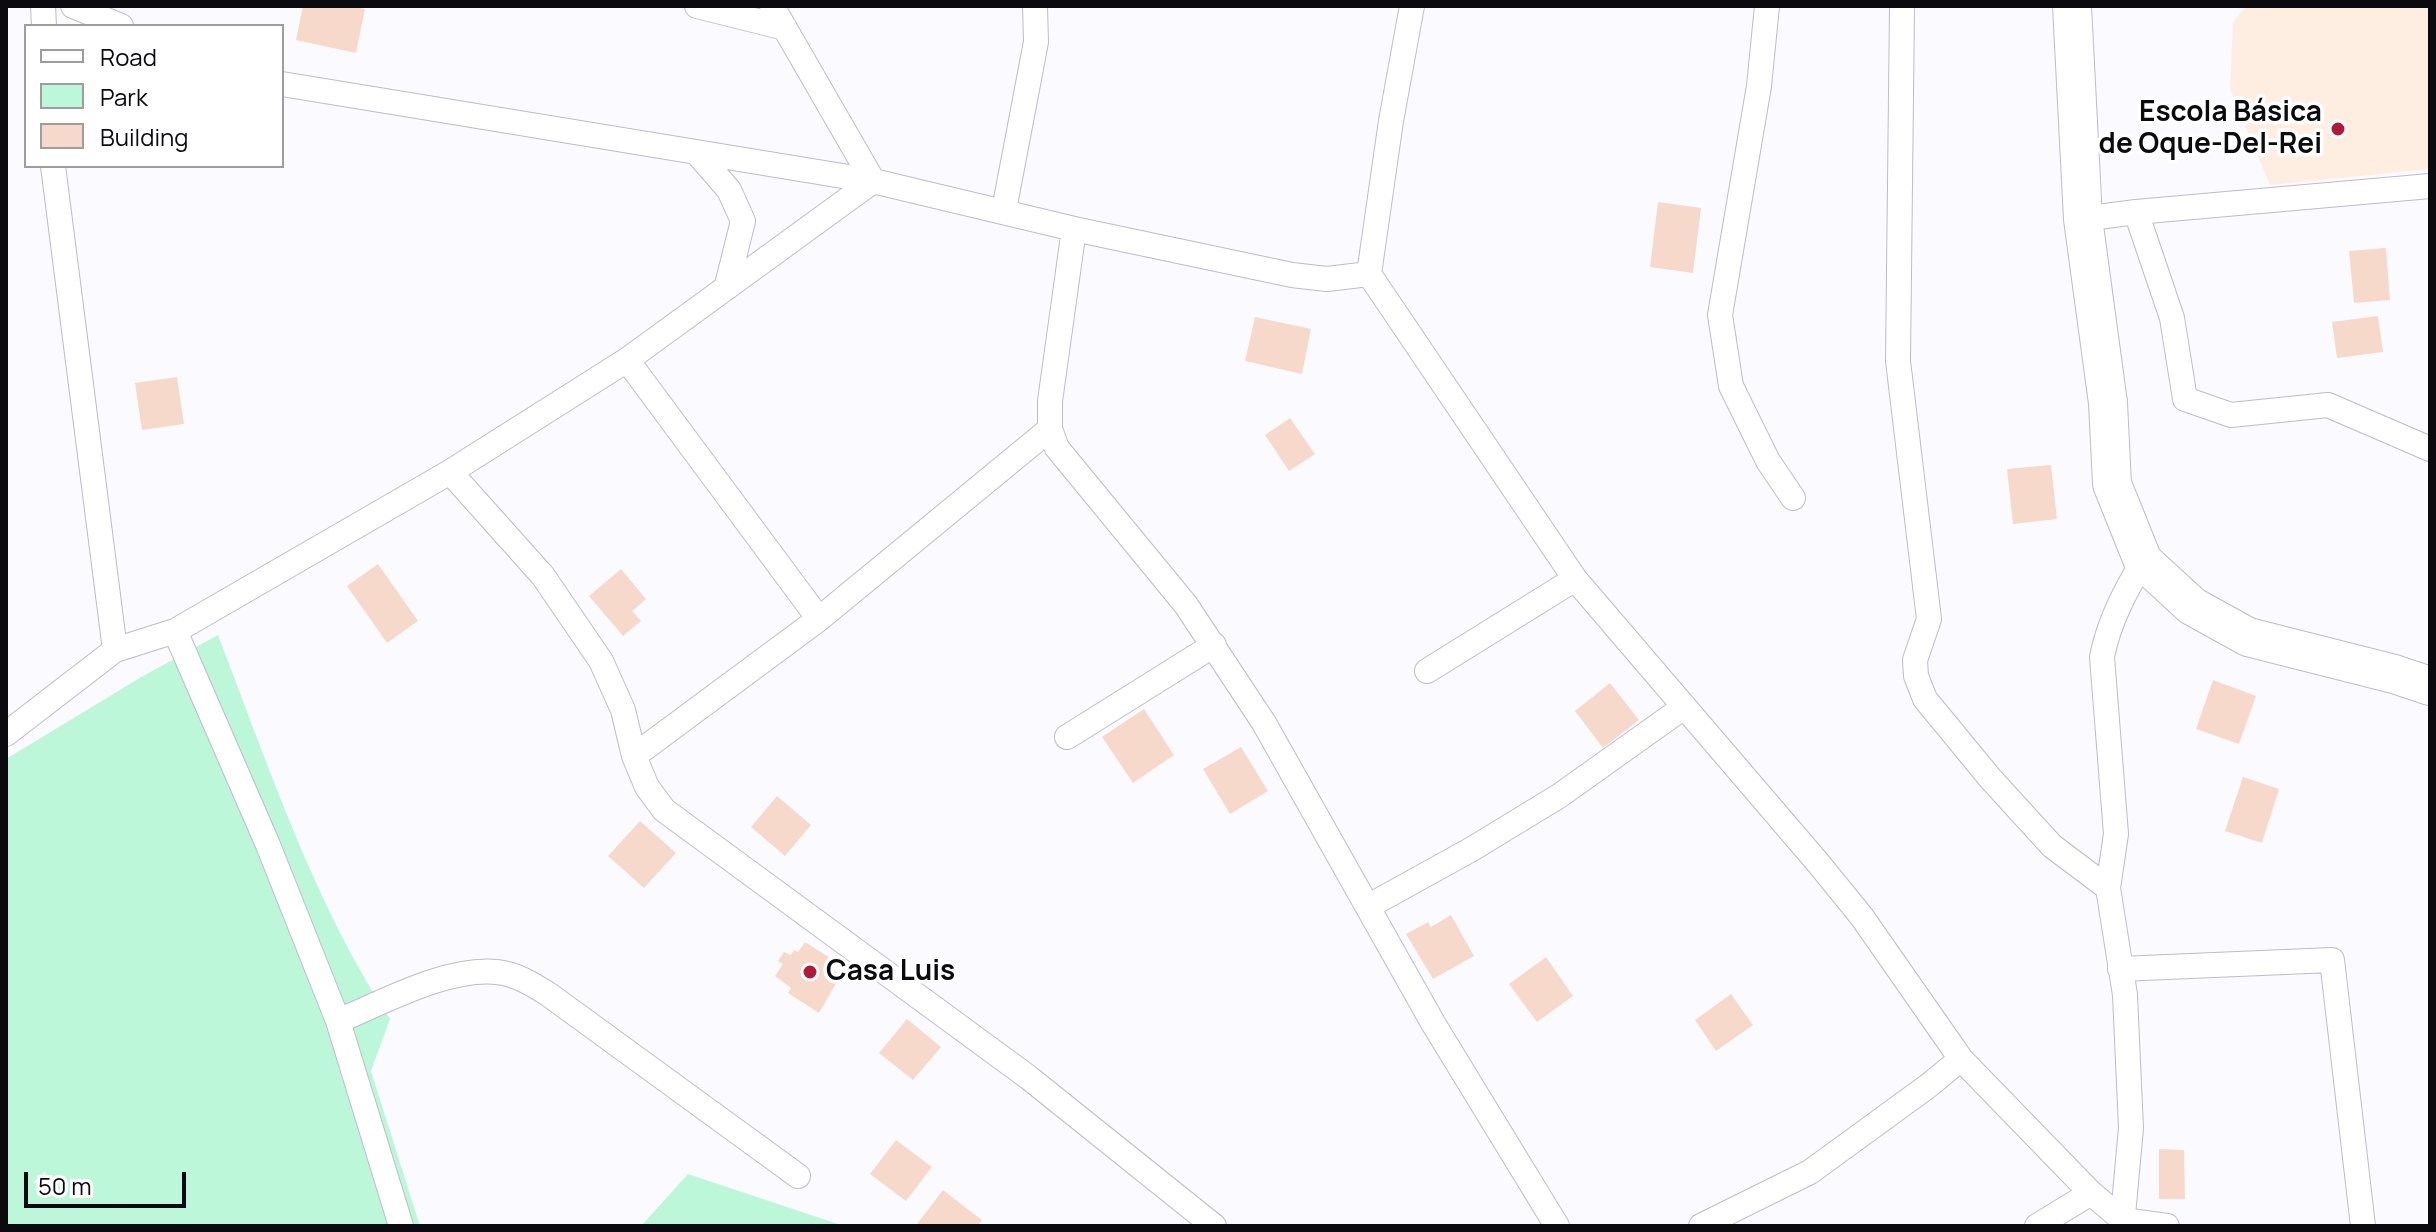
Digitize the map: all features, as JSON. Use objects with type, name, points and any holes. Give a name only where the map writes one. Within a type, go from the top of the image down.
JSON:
[{"type":"main road","points":[[2072,6],[2083,219],[2108,403],[2112,484],[2143,561],[2192,606],[2248,637],[2430,686]]},
{"type":"street","points":[[73,6],[116,24]]},
{"type":"street","points":[[697,6],[785,28]]},
{"type":"street","points":[[772,6],[873,181]]},
{"type":"street","points":[[1004,210],[1036,42],[1035,6]]},
{"type":"street","points":[[1412,6],[1391,121],[1369,274],[1575,579],[1853,906],[1961,1059],[2123,1223],[2167,1226]]},
{"type":"street","points":[[1767,6],[1759,86],[1720,315],[1731,386],[1768,461],[1793,498]]},
{"type":"street","points":[[1902,6],[1898,361],[1929,619],[1915,660],[1916,676],[1925,699],[1990,778],[2052,846],[2108,888]]},
{"type":"street","points":[[284,84],[873,181],[1074,229],[1292,275],[1327,279],[1369,274]]},
{"type":"street","points":[[696,152],[729,190],[743,221],[727,285]]},
{"type":"street","points":[[53,168],[115,650]]},
{"type":"street","points":[[6,734],[115,650],[175,631],[450,472],[627,360],[873,181]]},
{"type":"street","points":[[2083,219],[2430,186]]},
{"type":"street","points":[[2136,212],[2172,318],[2185,399],[2231,415],[2328,405],[2430,449]]},
{"type":"street","points":[[1074,229],[1050,401],[1050,429],[1057,448],[1186,605],[1214,645],[1264,723],[1433,1023],[1557,1226]]},
{"type":"street","points":[[627,360],[819,619]]},
{"type":"street","points":[[634,756],[819,619],[1050,429]]},
{"type":"street","points":[[450,472],[543,576],[601,661],[623,710],[634,756],[647,787],[664,810],[1028,1077],[1214,1226]]},
{"type":"street","points":[[2123,1223],[2131,1128],[2125,995],[2108,888],[2116,834],[2102,657],[2117,606],[2143,561]]},
{"type":"street","points":[[1427,671],[1575,579]]},
{"type":"street","points":[[175,631],[274,859],[338,1021],[401,1226]]},
{"type":"street","points":[[1067,737],[1214,645]]},
{"type":"street","points":[[1369,906],[1559,796],[1684,707]]},
{"type":"street","points":[[2120,969],[2332,960],[2363,1226]]},
{"type":"street","points":[[338,1021],[466,972],[498,972],[524,979],[798,1176]]},
{"type":"street","points":[[1701,1226],[1810,1172],[1961,1059]]},
{"type":"street","points":[[2037,1226],[2091,1193]]},
{"type":"shaded area","name":"Escola Básica de Oque-Del-Rei","points":[[2246,6],[2430,6],[2430,169],[2270,185],[2230,89],[2233,22]]},
{"type":"green space","points":[[218,635],[294,832],[338,929],[390,1019],[371,1071],[420,1226],[6,1226],[6,759],[143,676]]},
{"type":"green space","points":[[688,1174],[844,1226],[641,1226]]},
{"type":"building","points":[[303,6],[365,9],[356,53],[296,40]]},
{"type":"building","points":[[1658,202],[1701,208],[1693,273],[1650,267]]},
{"type":"building","points":[[2386,248],[2390,300],[2354,303],[2349,251]]},
{"type":"building","points":[[2378,316],[2383,352],[2337,358],[2332,322]]},
{"type":"building","points":[[1255,317],[1311,329],[1302,374],[1245,361]]},
{"type":"building","points":[[177,377],[184,424],[142,430],[135,383]]},
{"type":"building","points":[[1290,418],[1315,454],[1289,471],[1265,435]]},
{"type":"building","points":[[2051,465],[2057,519],[2013,524],[2007,469]]},
{"type":"building","points":[[378,564],[418,621],[387,643],[347,586]]},
{"type":"building","points":[[621,569],[646,599],[632,611],[641,621],[623,636],[589,596]]},
{"type":"building","points":[[2213,680],[2256,696],[2239,744],[2196,729]]},
{"type":"building","points":[[1610,683],[1639,720],[1603,748],[1575,711]]},
{"type":"building","points":[[1144,709],[1174,755],[1133,783],[1102,737]]},
{"type":"building","points":[[1241,747],[1268,791],[1230,814],[1203,769]]},
{"type":"building","points":[[2243,777],[2279,789],[2262,843],[2225,831]]},
{"type":"building","points":[[777,796],[811,825],[785,856],[751,827]]},
{"type":"building","points":[[640,821],[676,853],[644,888],[608,856]]},
{"type":"building","points":[[1451,915],[1474,956],[1433,979],[1406,934],[1428,922],[1431,927]]},
{"type":"building","points":[[805,942],[830,958],[825,965],[841,975],[819,1013],[788,993],[791,988],[775,976],[783,964],[778,961],[784,952],[791,955],[794,950],[798,952]]},
{"type":"building","points":[[1546,957],[1573,996],[1537,1022],[1509,984]]},
{"type":"building","points":[[1731,994],[1753,1025],[1716,1051],[1695,1020]]},
{"type":"building","points":[[907,1019],[941,1047],[913,1080],[879,1053]]},
{"type":"building","points":[[896,1140],[932,1167],[906,1201],[870,1174]]},
{"type":"building","points":[[2159,1149],[2184,1150],[2185,1199],[2159,1199]]},
{"type":"building","points":[[943,1190],[982,1220],[977,1226],[917,1224]]},
{"type":"place","name":"Escola Básica de Oque-Del-Rei","points":[[2338,129]]},
{"type":"place","name":"Casa Luis","points":[[810,972]]}]
